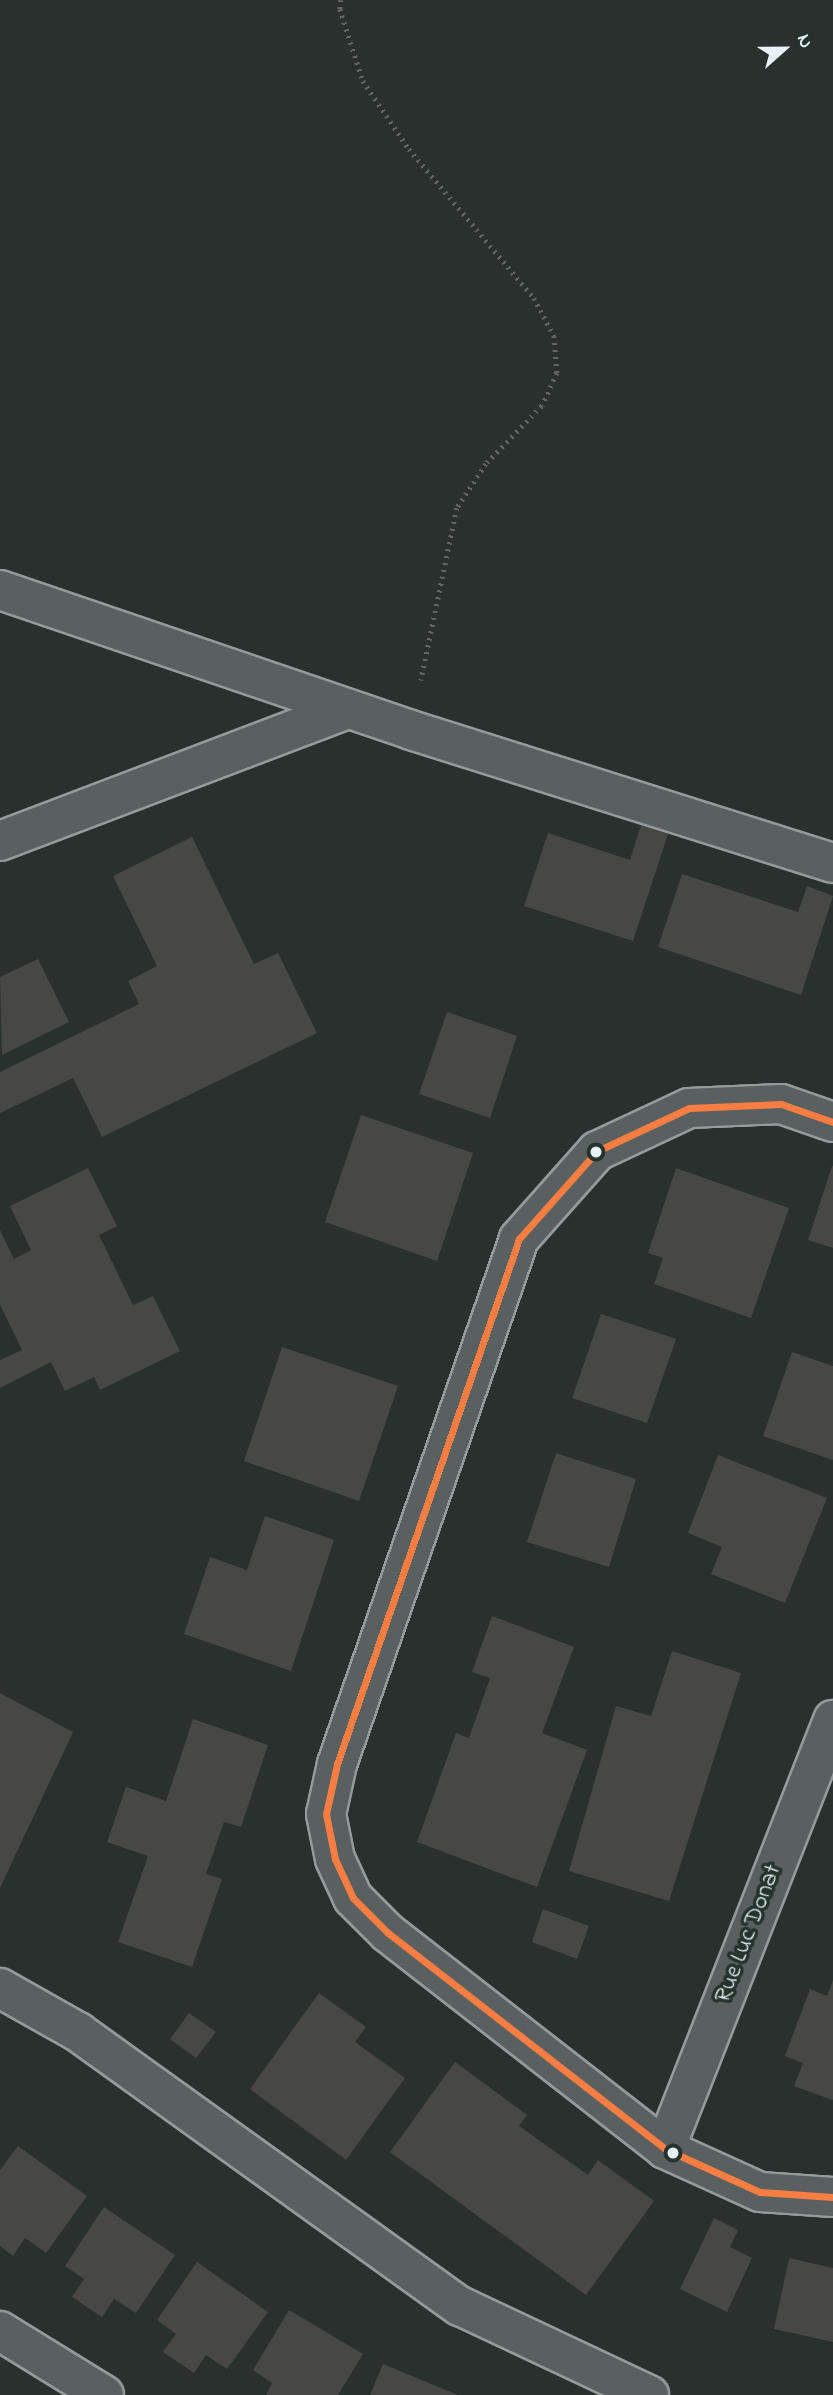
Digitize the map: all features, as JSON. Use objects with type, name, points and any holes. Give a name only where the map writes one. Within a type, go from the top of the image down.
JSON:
[{"type":"street","points":[[0,590],[411,730],[833,863]]},
{"type":"street","points":[[0,841],[348,709]]},
{"type":"street","points":[[833,1122],[781,1104],[689,1108],[597,1151],[519,1239],[337,1764],[326,1814],[335,1858],[353,1898],[388,1933],[665,2148],[760,2192],[833,2197]]},
{"type":"street","name":"Rue Luc Donat","points":[[665,2148],[833,1720]]},
{"type":"street","points":[[0,1988],[78,2032],[460,2306],[649,2395]]},
{"type":"street","points":[[0,2331],[104,2395]]},
{"type":"path","points":[[341,0],[340,9],[363,81],[409,149],[534,298],[554,336],[557,373],[542,406],[486,464],[457,508],[411,730]]},
{"type":"building","points":[[641,825],[668,834],[633,941],[524,906],[548,833],[630,860]]},
{"type":"building","points":[[192,837],[254,964],[278,953],[317,1033],[102,1137],[73,1078],[0,1113],[0,1072],[139,1004],[128,981],[157,966],[113,876]]},
{"type":"building","points":[[682,874],[798,912],[807,886],[833,896],[801,995],[658,947]]},
{"type":"building","points":[[38,959],[69,1022],[2,1055],[0,977]]},
{"type":"building","points":[[447,1012],[517,1036],[490,1118],[419,1094]]},
{"type":"building","points":[[361,1115],[473,1153],[437,1261],[325,1222]]},
{"type":"building","points":[[833,1166],[833,1248],[808,1240]]},
{"type":"building","points":[[88,1168],[117,1226],[99,1235],[133,1305],[153,1296],[180,1351],[100,1390],[94,1377],[65,1391],[51,1362],[0,1388],[0,1360],[22,1350],[0,1305],[0,1230],[14,1259],[31,1250],[10,1206]]},
{"type":"building","points":[[676,1168],[789,1208],[751,1318],[654,1284],[663,1258],[648,1253]]},
{"type":"building","points":[[601,1314],[676,1339],[647,1423],[572,1398]]},
{"type":"building","points":[[282,1347],[398,1386],[359,1501],[244,1461]]},
{"type":"building","points":[[792,1352],[833,1366],[833,1460],[763,1436]]},
{"type":"building","points":[[556,1453],[636,1479],[609,1567],[527,1542]]},
{"type":"building","points":[[718,1455],[827,1498],[785,1603],[711,1574],[722,1547],[688,1533]]},
{"type":"building","points":[[265,1516],[334,1540],[291,1671],[184,1634],[210,1557],[247,1570]]},
{"type":"building","points":[[492,1616],[574,1647],[542,1733],[587,1750],[537,1887],[417,1842],[456,1733],[469,1738],[490,1678],[472,1672]]},
{"type":"building","points":[[672,1651],[741,1673],[669,1901],[569,1871],[616,1706],[651,1716]]},
{"type":"building","points":[[0,1693],[73,1732],[0,1888]]},
{"type":"building","points":[[193,1719],[268,1745],[241,1827],[224,1822],[206,1874],[222,1879],[192,1967],[118,1942],[148,1856],[107,1842],[126,1787],[166,1801]]},
{"type":"building","points":[[543,1909],[589,1926],[577,1959],[532,1942]]},
{"type":"building","points":[[833,1980],[833,2100],[794,2086],[803,2063],[785,2056],[810,1989],[827,1996]]},
{"type":"building","points":[[319,1993],[366,2027],[355,2042],[405,2078],[346,2160],[250,2089]]},
{"type":"building","points":[[189,2013],[216,2032],[196,2058],[170,2039]]},
{"type":"building","points":[[455,2062],[527,2115],[519,2126],[588,2175],[598,2160],[654,2201],[586,2295],[390,2152]]},
{"type":"building","points":[[18,2146],[87,2196],[46,2253],[25,2238],[13,2256],[0,2246],[0,2170]]},
{"type":"building","points":[[104,2207],[175,2255],[136,2313],[114,2299],[102,2317],[72,2297],[84,2279],[65,2266]]},
{"type":"building","points":[[714,2218],[738,2230],[730,2247],[752,2258],[727,2312],[680,2289]]},
{"type":"building","points":[[789,2258],[833,2268],[833,2342],[774,2329]]},
{"type":"building","points":[[197,2262],[268,2312],[227,2369],[206,2355],[194,2373],[163,2352],[176,2334],[157,2320]]},
{"type":"building","points":[[289,2310],[363,2354],[338,2395],[266,2395],[272,2383],[253,2370]]},
{"type":"building","points":[[383,2364],[458,2395],[370,2395]]},
{"type":"transit line","points":[[833,1122],[781,1104],[689,1108],[597,1151],[519,1239],[337,1764],[326,1814],[335,1859],[353,1898],[388,1933],[665,2149],[760,2192],[833,2197]]}]
